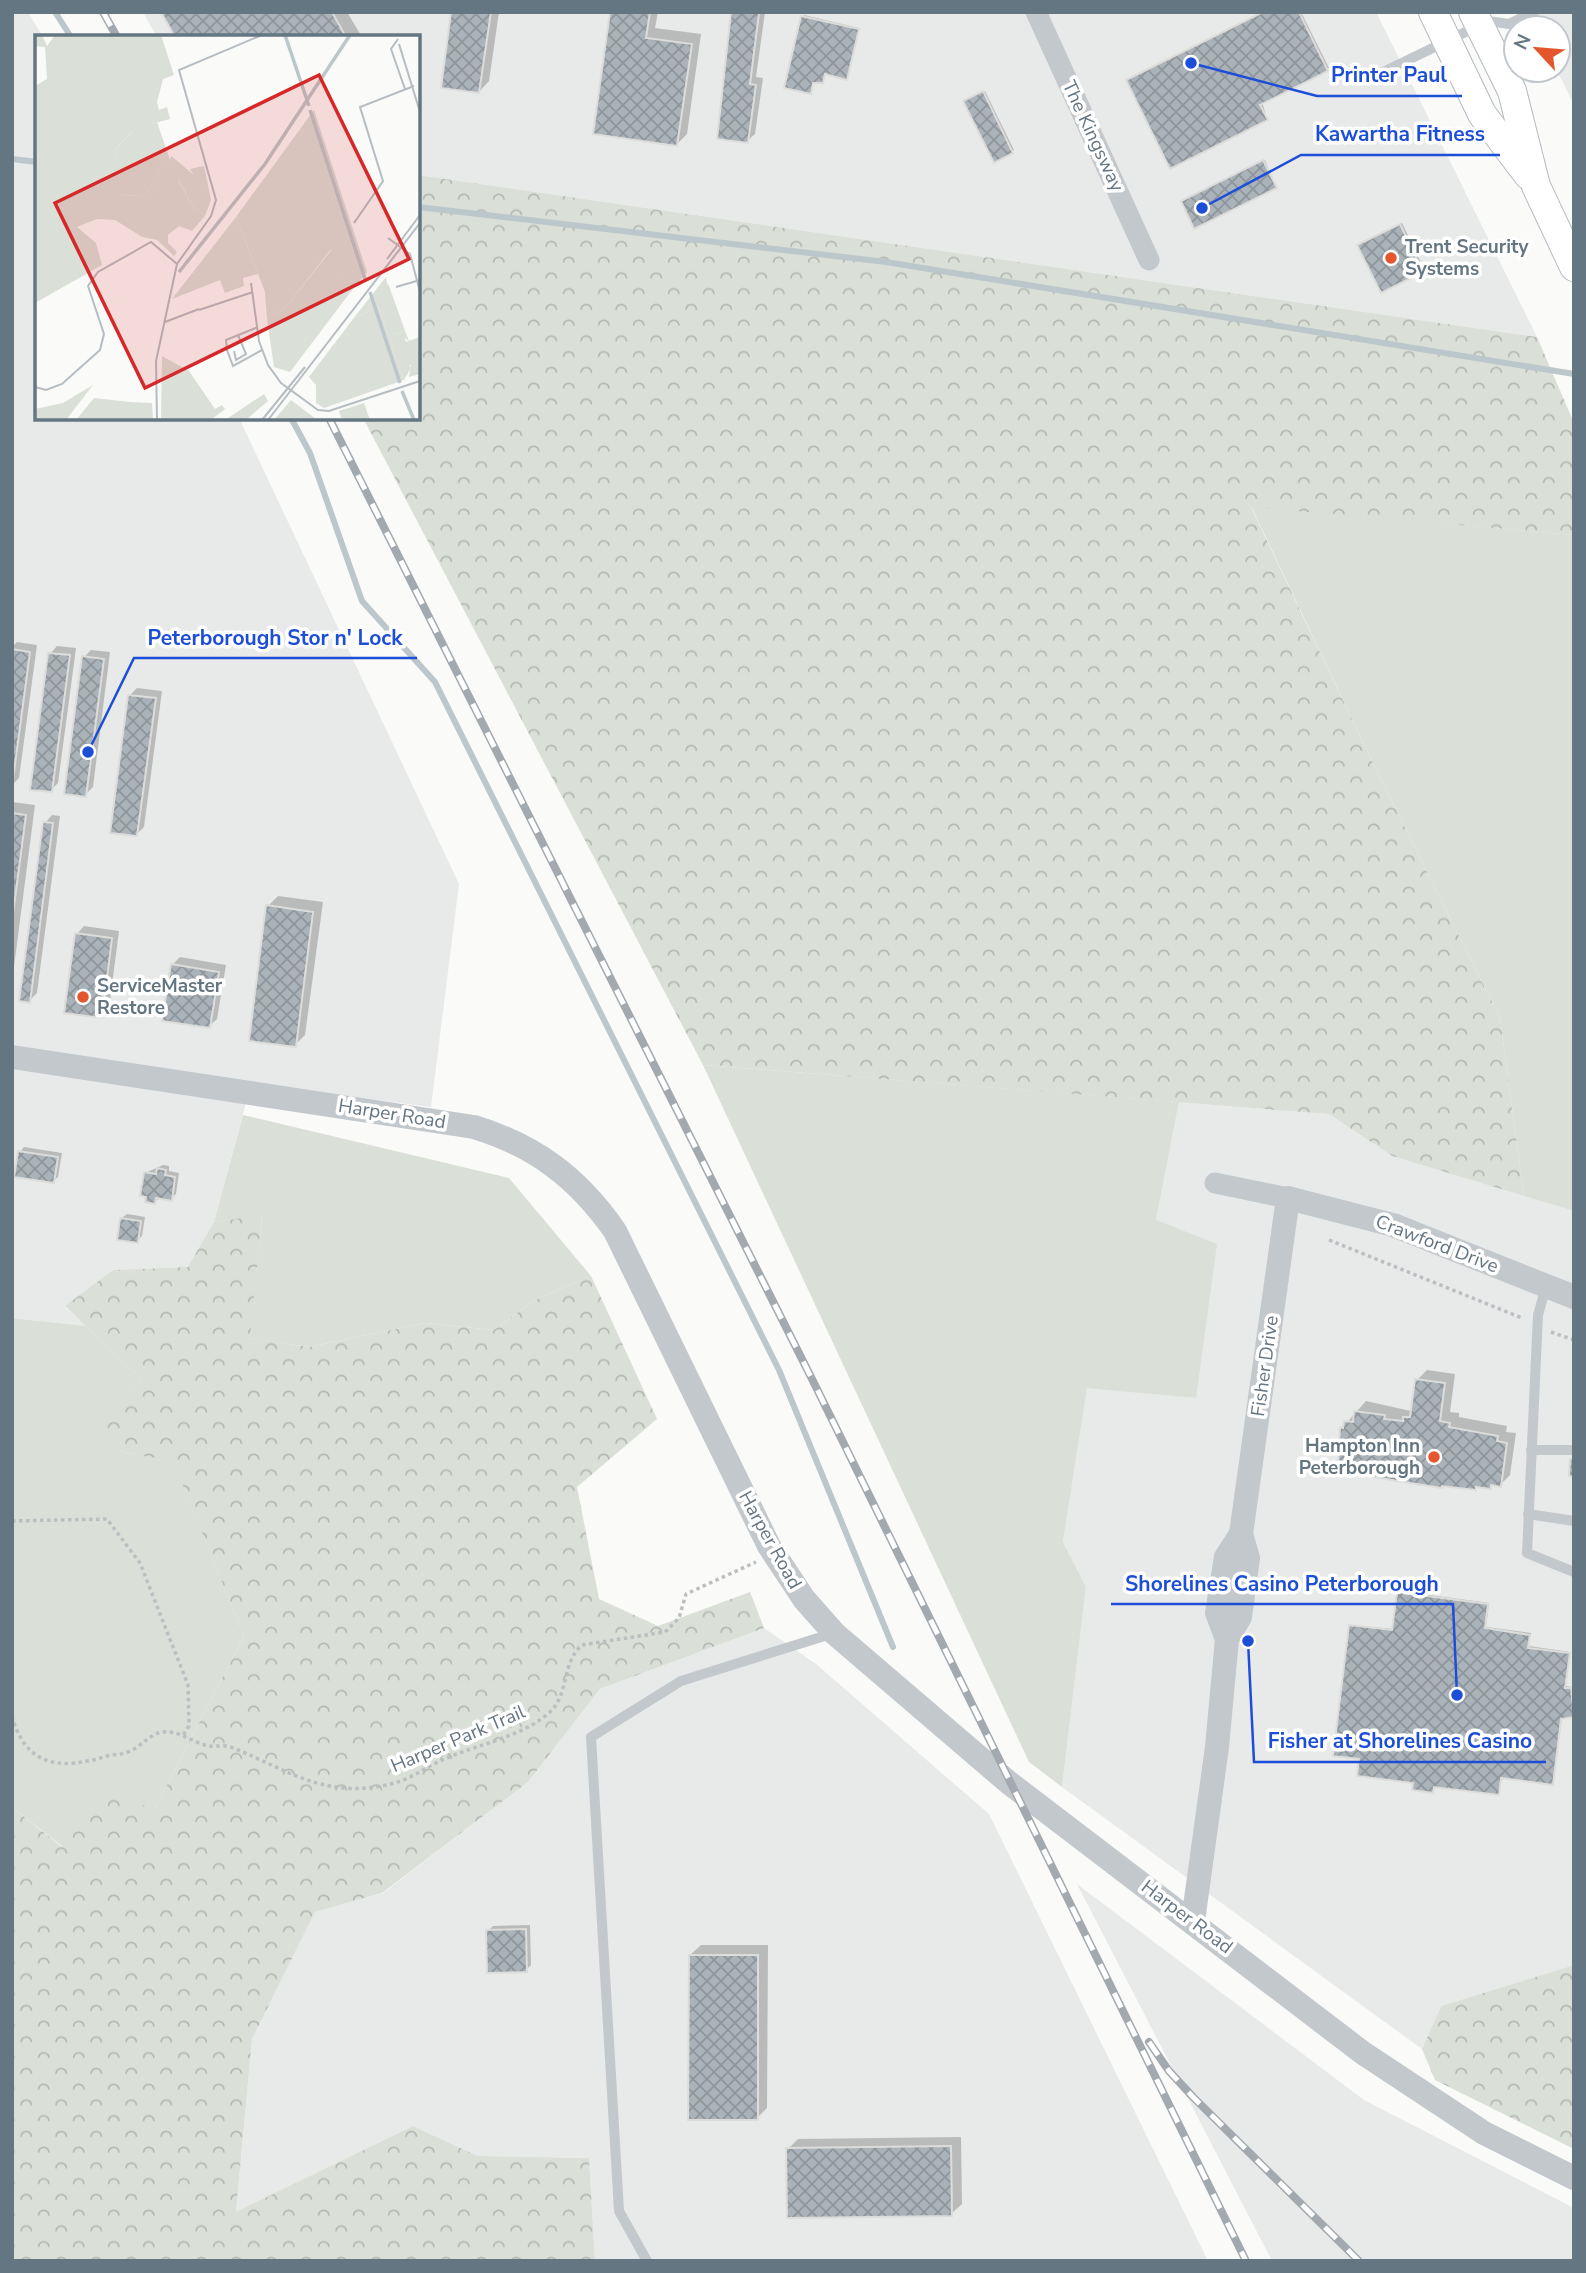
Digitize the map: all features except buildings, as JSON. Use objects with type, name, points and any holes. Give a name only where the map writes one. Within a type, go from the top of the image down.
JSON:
[{"type":"main road","points":[[1433,12],[1482,114],[1536,186]]},
{"type":"main road","points":[[1483,17],[1512,91],[1536,186],[1574,267]]},
{"type":"street","name":"The Kingsway","points":[[1036,12],[1149,260]]},
{"type":"street","name":"Harper Road","points":[[12,1057],[474,1127],[515,1141],[547,1158],[594,1202],[615,1231],[769,1546],[804,1599],[834,1633],[1008,1782],[1363,2053],[1484,2133],[1574,2178]]},
{"type":"street","name":"Crawford Drive","points":[[1215,1183],[1289,1198],[1393,1225],[1574,1297]]},
{"type":"street","name":"Fisher Drive","points":[[1193,1921],[1217,1748],[1227,1639],[1240,1617],[1248,1558],[1241,1534],[1289,1198]]},
{"type":"lane","points":[[1367,80],[1447,41],[1483,17],[1509,24],[1534,12]]},
{"type":"lane","points":[[1546,1287],[1538,1325],[1527,1553],[1574,1572]]},
{"type":"lane","points":[[1531,1450],[1574,1450]]},
{"type":"lane","points":[[1528,1514],[1574,1521]]},
{"type":"lane","points":[[647,2261],[619,2211],[591,1737],[681,1681],[834,1633]]},
{"type":"path","points":[[1329,1240],[1574,1340]]},
{"type":"path","points":[[12,1521],[107,1519],[140,1563],[188,1685],[189,1726],[182,1737]]},
{"type":"path","name":"Harper Park Trail","points":[[12,1716],[23,1744],[42,1761],[70,1764],[90,1762],[130,1752],[147,1736],[170,1732],[209,1747],[228,1746],[288,1775],[321,1784],[364,1789],[400,1782],[472,1747],[523,1730],[552,1710],[559,1698],[573,1653],[582,1645],[666,1632],[678,1618],[685,1594],[761,1560]]},
{"type":"shaded area","points":[[12,12],[28,12],[42,35],[35,35],[35,420],[240,420],[459,884],[431,1107],[251,1084],[214,1222],[189,1267],[113,1270],[65,1307],[86,1326],[12,1318]]},
{"type":"shaded area","points":[[143,12],[1376,12],[1537,337],[420,175],[420,35],[156,35]]},
{"type":"shaded area","points":[[1530,12],[1574,12],[1574,105],[1564,84],[1572,84],[1572,14]]},
{"type":"shaded area","points":[[1179,1102],[1329,1114],[1392,1156],[1574,1211],[1574,1965],[1441,2006],[1422,2049],[1062,1787],[1086,1587],[1063,1542],[1087,1387],[1196,1398],[1156,1220]]},
{"type":"shaded area","points":[[764,1628],[816,1664],[989,1814],[1208,2261],[595,2261],[589,2158],[478,2156],[413,2126],[236,2213],[252,2039],[315,1912],[383,1893],[528,1782],[600,1689]]},
{"type":"shaded area","points":[[1077,1884],[1364,2100],[1574,2208],[1574,2261],[1272,2261]]},
{"type":"green space","points":[[420,175],[1537,337],[1574,423],[1574,535],[1251,507],[1379,776],[1500,1018],[1524,1196],[1392,1156],[1329,1114],[703,1065],[364,420],[420,420]]},
{"type":"green space","points":[[1251,506],[1574,535],[1574,1211],[1524,1196],[1500,1018],[1379,776]]},
{"type":"green space","points":[[703,1065],[1179,1102],[1156,1220],[1217,1244],[1196,1398],[1087,1388],[1063,1542],[1086,1587],[1062,1787],[1029,1762]]},
{"type":"green space","points":[[243,1115],[509,1178],[591,1276],[535,1300],[494,1330],[425,1323],[309,1347],[249,1338],[262,1216],[214,1222]]},
{"type":"green space","points":[[262,1215],[250,1338],[309,1347],[425,1323],[494,1330],[535,1300],[591,1276],[657,1419],[577,1487],[599,1599],[658,1626],[750,1592],[764,1628],[600,1689],[528,1782],[382,1893],[315,1912],[252,2039],[236,2212],[413,2126],[478,2156],[589,2158],[595,2261],[12,2261],[12,1807],[62,1847],[100,1794],[155,1808],[244,1636],[173,1461],[126,1453],[98,1437],[141,1379],[65,1306],[113,1270],[188,1267],[214,1222]]},
{"type":"green space","points":[[12,1318],[86,1326],[141,1379],[99,1437],[126,1453],[173,1460],[244,1636],[155,1808],[63,1847],[12,1807]]},
{"type":"green space","points":[[1574,1965],[1574,2149],[1435,2080],[1422,2049],[1441,2006]]},
{"type":"waterway","points":[[55,12],[70,35]]},
{"type":"waterway","points":[[12,159],[35,162]]},
{"type":"waterway","points":[[420,207],[886,262],[1574,374]]},
{"type":"waterway","points":[[292,420],[310,453],[362,601],[435,682],[779,1370],[893,1647]]},
{"type":"railway","points":[[103,12],[116,35]]},
{"type":"railway","points":[[330,420],[813,1381],[1246,2261]]},
{"type":"railway","points":[[1149,2042],[1169,2071],[1193,2097],[1359,2261]]},
{"type":"place","name":"Printer Paul","points":[[1191,63]]},
{"type":"place","name":"Kawartha Fitness","points":[[1202,208]]},
{"type":"place","name":"Trent Security Systems","points":[[1391,258]]},
{"type":"place","name":"Peterborough Stor n' Lock","points":[[88,752]]},
{"type":"place","name":"ServiceMaster Restore","points":[[83,997]]},
{"type":"place","name":"Hampton Inn Peterborough","points":[[1434,1457]]},
{"type":"place","name":"Fisher at Shorelines Casino","points":[[1248,1641]]},
{"type":"place","name":"Shorelines Casino Peterborough","points":[[1457,1695]]}]
